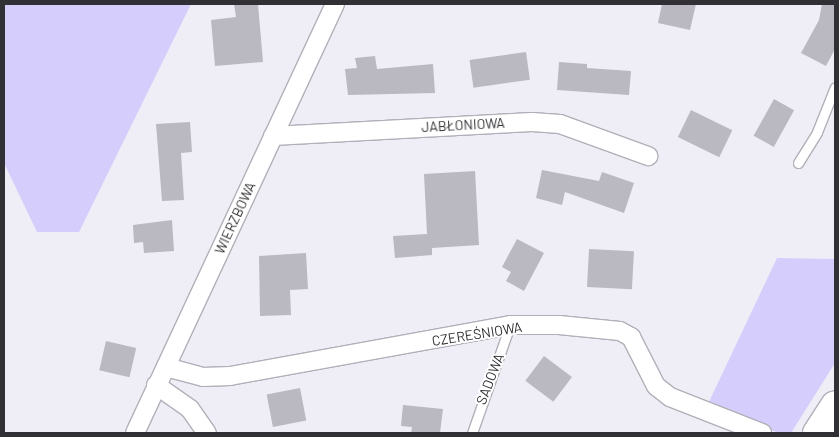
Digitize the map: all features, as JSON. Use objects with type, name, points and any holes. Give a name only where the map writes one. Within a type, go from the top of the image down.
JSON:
[{"type":"main road","points":[[817,433],[835,405]]},
{"type":"street","name":"WIERZBOWA","points":[[136,433],[156,385],[335,4]]},
{"type":"street","name":"JABŁONIOWA","points":[[273,136],[532,122],[560,124],[648,156]]},
{"type":"street","name":"CZEREŚNIOWA","points":[[166,367],[203,377],[230,376],[510,326],[559,325],[625,333],[634,342],[656,386],[670,397],[762,433]]},
{"type":"street","points":[[156,385],[190,409],[207,433]]},
{"type":"lane","points":[[798,163],[817,132],[835,87]]},
{"type":"lane","name":"SADOWA","points":[[472,433],[510,326]]},
{"type":"shaded area","points":[[4,4],[191,4],[79,232],[37,232],[4,163]]},
{"type":"shaded area","points":[[777,258],[835,259],[835,363],[791,433],[779,433],[707,406]]},
{"type":"building","points":[[234,4],[258,4],[263,62],[215,66],[211,20],[236,17]]},
{"type":"building","points":[[662,4],[696,4],[690,30],[658,23]]},
{"type":"building","points":[[822,4],[835,4],[835,49],[826,66],[801,53],[819,20]]},
{"type":"building","points":[[526,52],[530,80],[473,88],[470,60]]},
{"type":"building","points":[[375,56],[377,69],[433,64],[435,93],[348,95],[345,69],[357,68],[355,58]]},
{"type":"building","points":[[559,62],[587,64],[587,68],[631,71],[629,95],[557,90]]},
{"type":"building","points":[[774,99],[794,110],[774,147],[754,136]]},
{"type":"building","points":[[691,110],[732,130],[719,157],[678,137]]},
{"type":"building","points":[[190,122],[192,152],[181,153],[184,200],[162,201],[156,124]]},
{"type":"building","points":[[542,170],[599,181],[602,172],[634,183],[624,213],[565,192],[562,205],[536,198]]},
{"type":"building","points":[[475,171],[479,245],[432,248],[432,255],[395,258],[393,236],[427,234],[424,174]]},
{"type":"building","points":[[172,220],[174,251],[144,253],[143,242],[134,243],[133,225]]},
{"type":"building","points":[[517,239],[544,253],[524,291],[506,281],[511,272],[502,267]]},
{"type":"building","points":[[589,249],[634,251],[632,289],[587,287]]},
{"type":"building","points":[[306,253],[308,289],[290,290],[291,315],[260,316],[259,256]]},
{"type":"building","points":[[106,341],[136,348],[129,377],[99,370]]},
{"type":"building","points":[[544,356],[572,377],[553,402],[525,381]]},
{"type":"building","points":[[300,388],[306,420],[273,427],[267,394]]},
{"type":"building","points":[[403,405],[443,409],[440,433],[411,433],[412,427],[401,426]]}]
